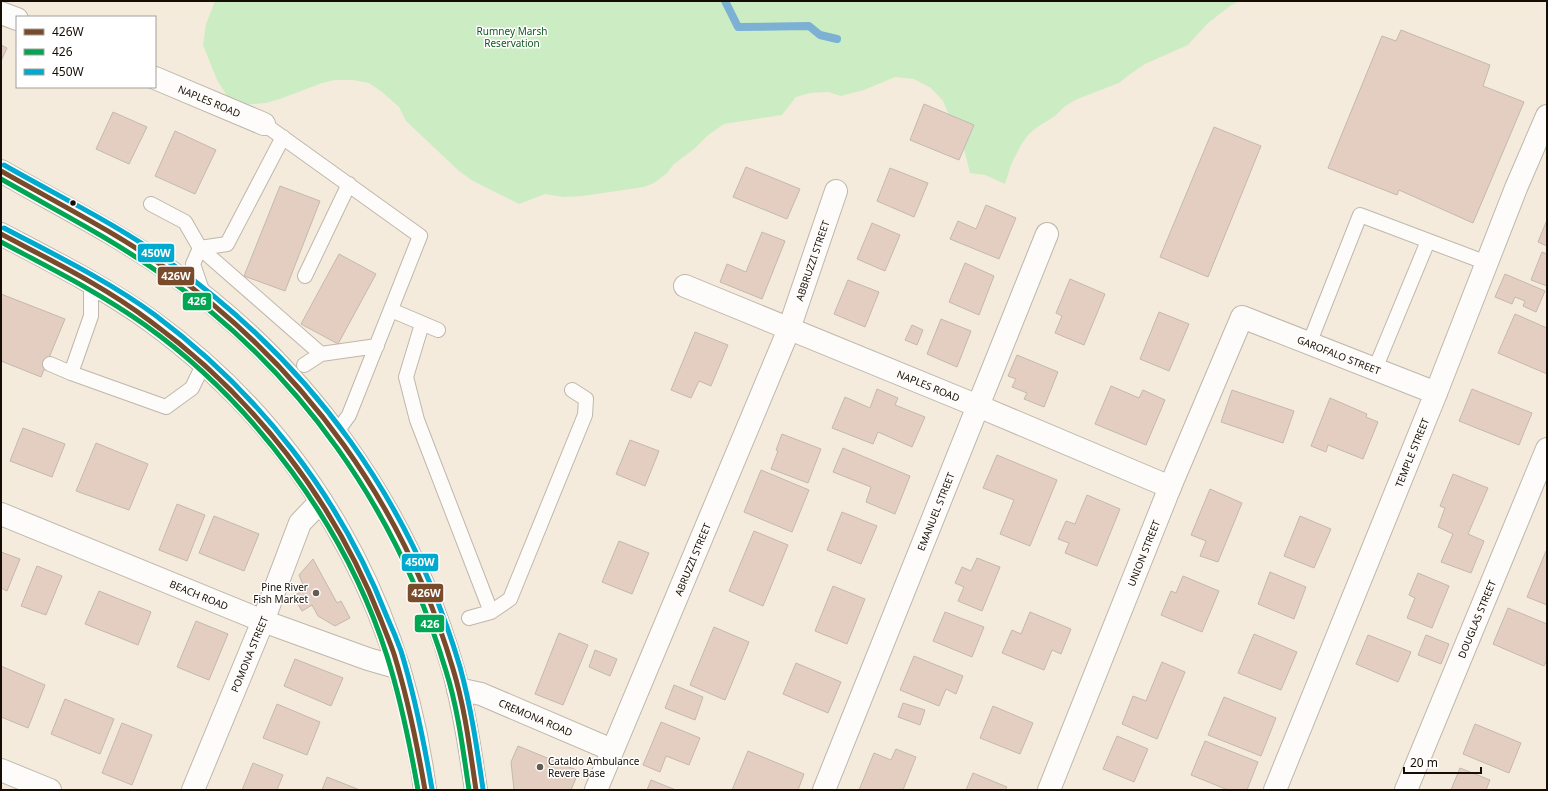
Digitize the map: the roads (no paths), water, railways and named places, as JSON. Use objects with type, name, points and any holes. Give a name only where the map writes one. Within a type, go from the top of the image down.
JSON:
[{"type":"main road","points":[[1,13],[16,19]]},
{"type":"main road","name":"NAPLES ROAD","points":[[156,78],[264,124]]},
{"type":"main road","name":"TEMPLE STREET","points":[[1275,790],[1436,393],[1516,188],[1547,116]]},
{"type":"main road","points":[[1,171],[128,244],[167,269],[204,297],[241,328],[277,363],[336,433],[375,491],[409,555],[438,623],[458,689],[468,734],[476,790]]},
{"type":"main road","name":"ABBRUZZI STREET","points":[[789,329],[836,192]]},
{"type":"main road","points":[[1,234],[91,282],[149,320],[204,363],[236,394],[269,430],[296,464],[346,542],[384,623],[399,668],[416,734],[425,790]]},
{"type":"main road","name":"EMANUEL STREET","points":[[824,790],[1047,234]]},
{"type":"main road","name":"NAPLES ROAD","points":[[685,286],[978,406],[1170,487]]},
{"type":"main road","name":"GAROFALO STREET","points":[[1242,317],[1436,393]]},
{"type":"main road","name":"UNION STREET","points":[[1049,790],[1170,487],[1242,317]]},
{"type":"main road","name":"ABRUZZI STREET","points":[[596,790],[789,329]]},
{"type":"main road","name":"DOUGLAS STREET","points":[[1406,790],[1547,449]]},
{"type":"main road","name":"POMONA STREET","points":[[193,790],[263,621],[300,524],[321,501]]},
{"type":"main road","name":"BEACH ROAD","points":[[1,514],[263,621],[368,659],[399,668]]},
{"type":"main road","name":"CREMONA ROAD","points":[[458,689],[481,694],[612,750]]},
{"type":"main road","points":[[1,770],[50,790]]},
{"type":"lane","points":[[264,124],[420,236],[350,415],[336,433]]},
{"type":"lane","points":[[200,248],[227,244],[283,137]]},
{"type":"lane","points":[[304,276],[348,184]]},
{"type":"lane","points":[[151,204],[184,222],[200,248],[321,354]]},
{"type":"lane","points":[[1309,344],[1360,215],[1487,263]]},
{"type":"lane","points":[[1375,369],[1428,241]]},
{"type":"lane","points":[[200,248],[193,264],[204,297]]},
{"type":"lane","points":[[71,373],[91,316],[91,282]]},
{"type":"lane","points":[[391,310],[438,330]]},
{"type":"lane","points":[[422,324],[406,376],[417,420],[491,612]]},
{"type":"lane","points":[[304,364],[321,354],[377,346]]},
{"type":"lane","points":[[50,364],[166,407],[192,388],[204,363]]},
{"type":"lane","points":[[469,618],[491,612],[510,599],[585,415],[586,399],[572,390]]},
{"type":"waterway","points":[[725,1],[738,27],[809,26],[820,35],[837,39]]},
{"type":"place","name":"Pine River Fish Market","points":[[316,593]]},
{"type":"place","name":"Cataldo Ambulance Revere Base","points":[[540,767]]},
{"type":"park label","name":"Rumney Marsh Reservation","points":[[512,36]]}]
